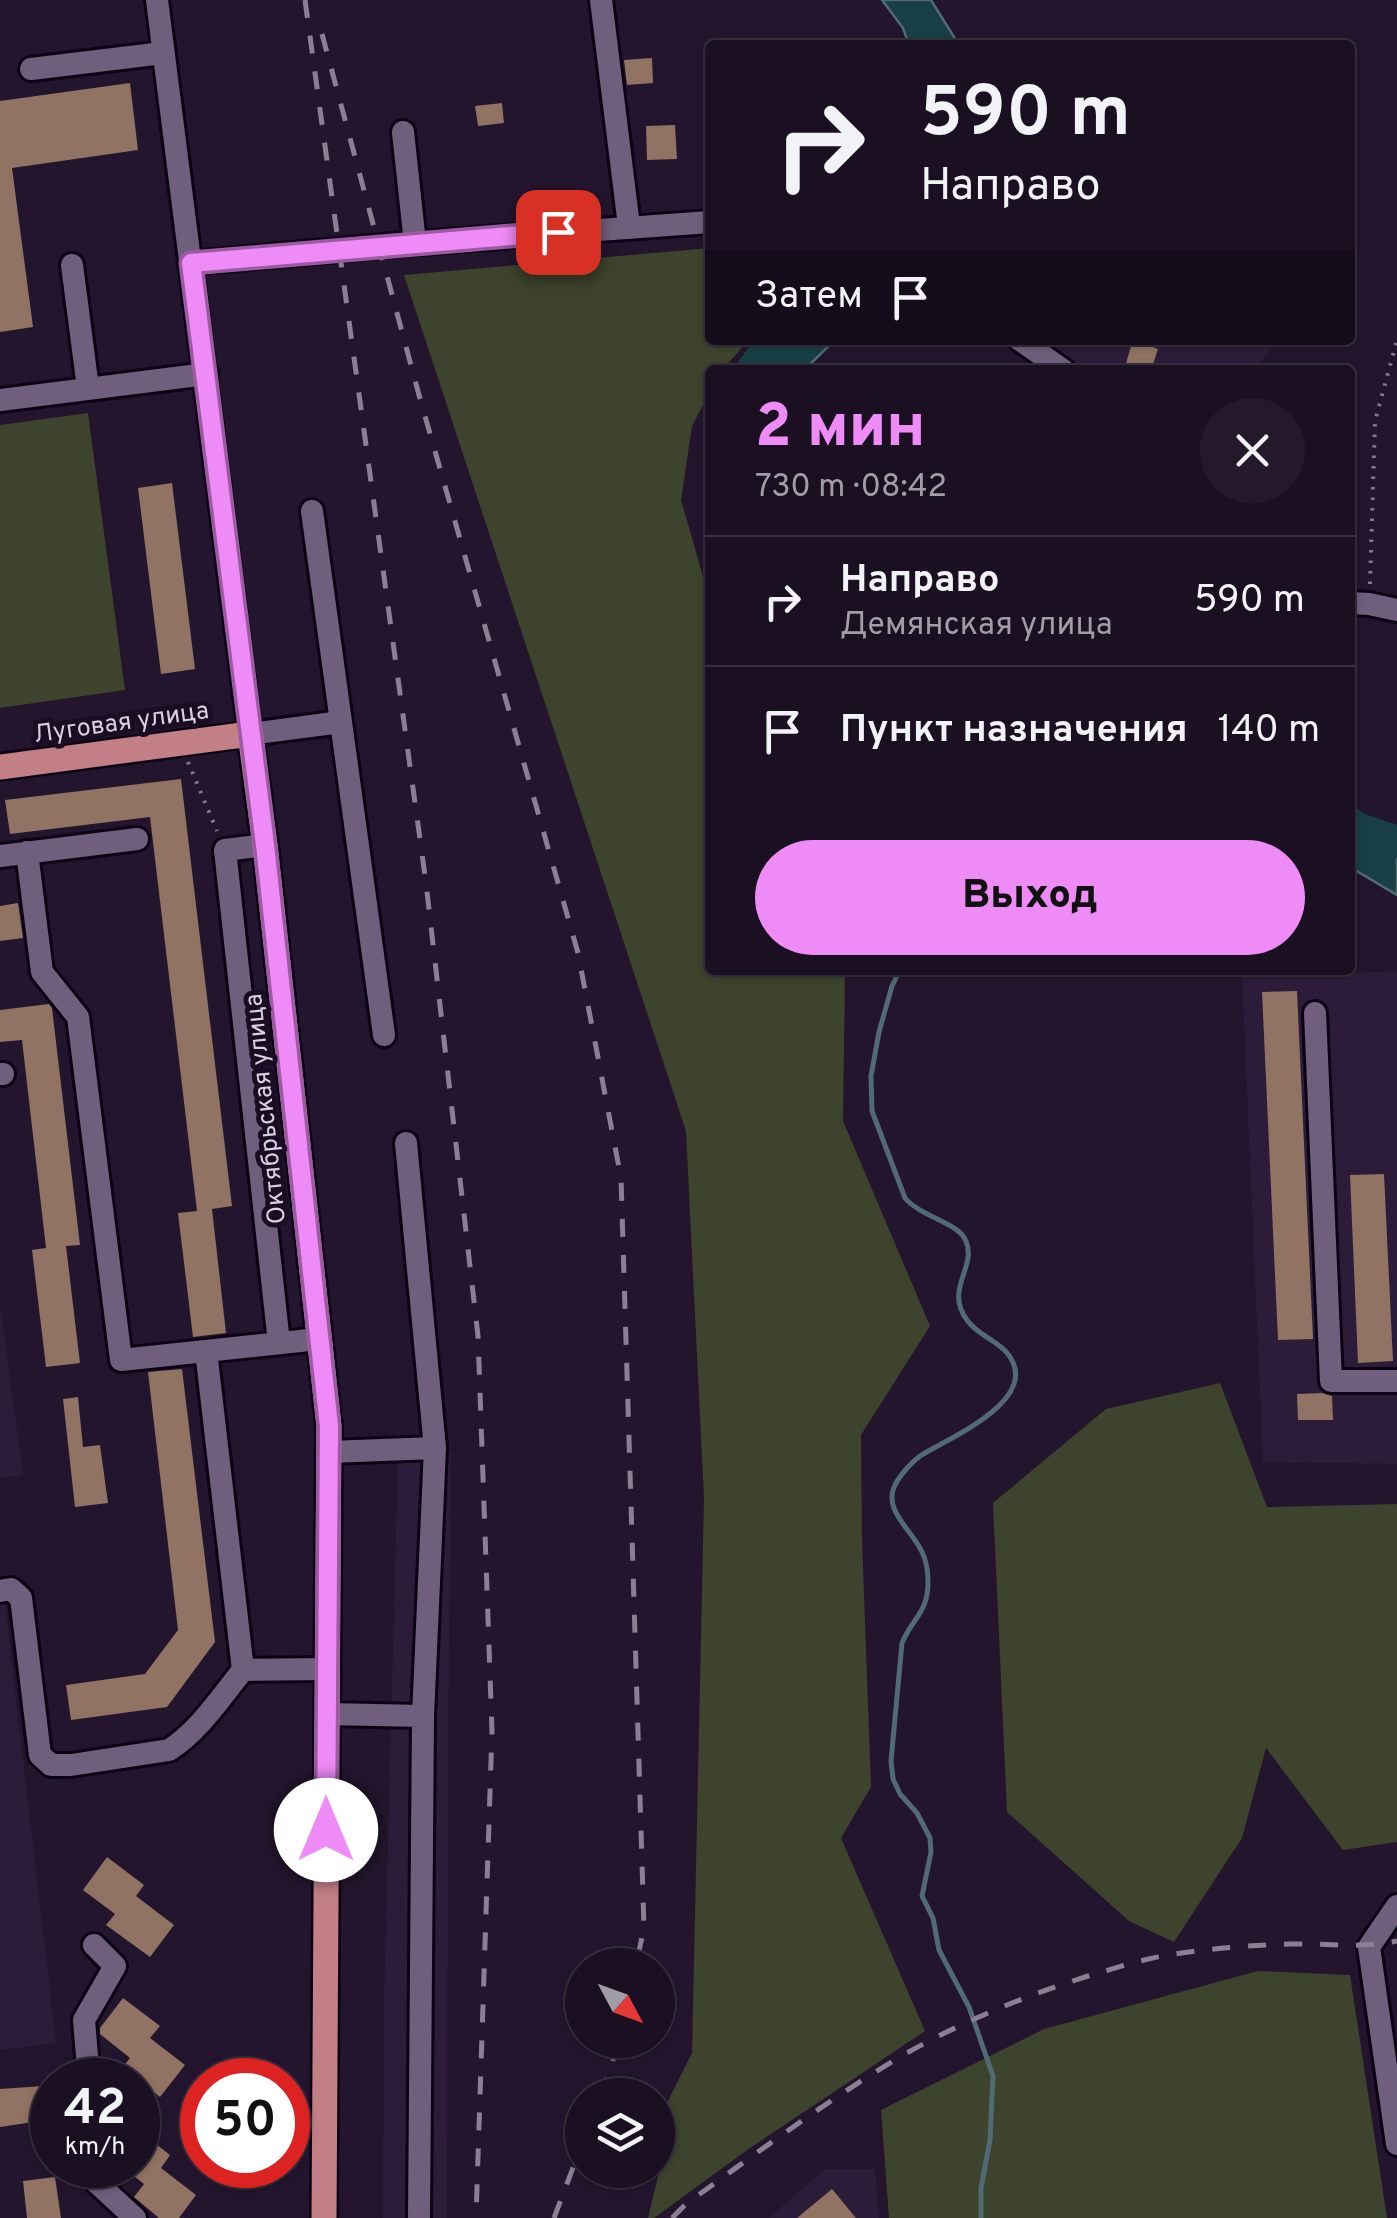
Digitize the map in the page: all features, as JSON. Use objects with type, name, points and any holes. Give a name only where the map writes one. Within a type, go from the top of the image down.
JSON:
[{"type":"main road","name":"Луговая улица","points":[[0,768],[250,734]]},
{"type":"main road","name":"Октябрьская улица","points":[[250,734],[329,1426],[324,2218]]},
{"type":"street","name":"Октябрьская улица","points":[[157,0],[250,734]]},
{"type":"street","points":[[602,0],[630,226]]},
{"type":"street","points":[[31,69],[163,54]]},
{"type":"street","points":[[403,132],[415,243]]},
{"type":"street","points":[[191,263],[705,222]]},
{"type":"street","points":[[72,265],[88,388]]},
{"type":"street","points":[[1027,345],[1056,365]]},
{"type":"street","points":[[0,400],[206,374]]},
{"type":"street","points":[[312,511],[384,1035]]},
{"type":"street","points":[[1360,604],[1397,610]]},
{"type":"street","points":[[250,734],[341,722]]},
{"type":"street","points":[[0,856],[137,839]]},
{"type":"street","points":[[265,845],[225,850],[279,1343]]},
{"type":"street","points":[[27,852],[42,972],[78,1017],[121,1360],[319,1339]]},
{"type":"street","points":[[1316,1013],[1331,1381],[1397,1382]]},
{"type":"street","points":[[406,1143],[435,1448],[424,1716],[419,2218]]},
{"type":"street","points":[[0,1591],[11,1590],[22,1598],[40,1755],[51,1765],[169,1750],[193,1730],[243,1670],[206,1351]]},
{"type":"street","points":[[329,1452],[435,1448]]},
{"type":"street","points":[[243,1670],[327,1669]]},
{"type":"street","points":[[327,1714],[424,1716]]},
{"type":"street","points":[[1395,1912],[1369,1947],[1393,2090],[1397,2144]]},
{"type":"street","points":[[87,2058],[84,2020],[114,1966],[94,1945]]},
{"type":"street","points":[[102,2188],[135,2218]]},
{"type":"path","points":[[1360,604],[1375,421],[1397,340]]},
{"type":"path","points":[[186,759],[225,850]]},
{"type":"shaded area","points":[[882,0],[931,0],[956,40],[907,40]]},
{"type":"shaded area","points":[[705,248],[705,345],[744,345],[726,365],[705,365],[705,401],[692,426],[681,500],[705,584],[705,975],[845,975],[843,1121],[930,1326],[861,1435],[871,1787],[841,1838],[925,2031],[750,2148],[654,2218],[648,2218],[655,2188],[675,2188],[675,2087],[692,2053],[704,1498],[686,1131],[404,275]]},
{"type":"shaded area","points":[[777,345],[830,345],[809,365],[762,365]]},
{"type":"shaded area","points":[[1048,345],[1274,345],[1258,365],[1074,365]]},
{"type":"shaded area","points":[[88,413],[125,690],[0,708],[0,425]]},
{"type":"shaded area","points":[[1355,817],[1375,839],[1397,850],[1397,895],[1355,870]]},
{"type":"shaded area","points":[[1397,972],[1397,1464],[1263,1462],[1242,975]]},
{"type":"shaded area","points":[[0,1304],[23,1475],[0,1478]]},
{"type":"shaded area","points":[[1220,1383],[1267,1507],[1397,1504],[1397,1842],[1343,1850],[1266,1748],[1242,1838],[1174,1942],[1129,1921],[1007,1812],[993,1503],[1106,1409]]},
{"type":"shaded area","points":[[451,1451],[447,2218],[383,2218],[384,2000],[398,1453]]},
{"type":"shaded area","points":[[0,1604],[5,1604],[56,2043],[0,2050]]},
{"type":"shaded area","points":[[1258,1971],[1350,1975],[1387,2218],[889,2218],[881,2110],[1044,2029]]},
{"type":"shaded area","points":[[825,2169],[875,2169],[879,2218],[769,2218]]},
{"type":"building","points":[[652,58],[653,83],[627,85],[624,60]]},
{"type":"building","points":[[130,83],[138,150],[12,168],[33,327],[0,332],[0,101]]},
{"type":"building","points":[[502,103],[504,123],[478,126],[475,106]]},
{"type":"building","points":[[675,125],[677,159],[647,160],[646,126]]},
{"type":"building","points":[[1132,345],[1158,349],[1153,365],[1126,365]]},
{"type":"building","points":[[172,483],[195,669],[161,674],[138,488]]},
{"type":"building","points":[[181,779],[232,1206],[212,1209],[226,1333],[193,1337],[178,1213],[197,1211],[150,817],[10,834],[5,800]]},
{"type":"building","points":[[18,903],[23,938],[0,941],[0,906]]},
{"type":"building","points":[[1297,991],[1313,1339],[1278,1340],[1262,992]]},
{"type":"building","points":[[49,1004],[80,1245],[66,1246],[80,1363],[46,1367],[32,1250],[46,1248],[22,1040],[0,1042],[0,1010]]},
{"type":"building","points":[[1384,1174],[1393,1361],[1358,1363],[1350,1175]]},
{"type":"building","points":[[182,1369],[215,1642],[167,1707],[71,1720],[66,1685],[145,1674],[178,1630],[148,1372]]},
{"type":"building","points":[[1297,1394],[1332,1396],[1333,1420],[1298,1420]]},
{"type":"building","points":[[78,1397],[83,1447],[100,1445],[108,1503],[75,1507],[63,1399]]},
{"type":"building","points":[[107,1857],[144,1885],[136,1896],[174,1925],[150,1957],[106,1925],[115,1914],[83,1890]]},
{"type":"building","points":[[123,1998],[160,2026],[150,2038],[180,2061],[180,2071],[160,2097],[160,2058],[130,2058],[100,2034],[100,2028]]},
{"type":"building","points":[[30,2087],[30,2123],[0,2127],[0,2089]]},
{"type":"building","points":[[160,2147],[170,2155],[161,2168],[180,2183],[180,2188],[196,2195],[179,2218],[159,2218],[134,2197],[141,2188],[160,2188]]},
{"type":"building","points":[[30,2180],[30,2188],[57,2188],[61,2218],[27,2218],[23,2181]]},
{"type":"building","points":[[832,2189],[856,2218],[797,2218]]},
{"type":"waterway","points":[[756,365],[770,345]]},
{"type":"waterway","points":[[1355,827],[1397,842]]},
{"type":"waterway","points":[[898,975],[879,1032],[871,1076],[872,1111],[905,1198],[955,1229],[966,1241],[968,1260],[959,1288],[961,1309],[971,1325],[1008,1354],[1015,1371],[1013,1387],[1003,1402],[917,1459],[900,1477],[892,1494],[895,1512],[923,1555],[928,1582],[923,1608],[902,1643],[891,1761],[893,1779],[930,1838],[922,1896],[933,1918],[939,1950],[969,2007],[993,2076],[981,2218]]},
{"type":"railway","points":[[305,0],[426,883],[478,1336],[492,1731],[476,2218]]},
{"type":"railway","points":[[322,34],[419,395],[578,953],[621,1178],[644,1928],[640,1948]]},
{"type":"railway","points":[[672,2218],[788,2131],[893,2061],[964,2024],[1038,1993],[1125,1965],[1210,1949],[1397,1941]]},
{"type":"railway","points":[[607,2078],[614,2058]]},
{"type":"railway","points":[[554,2218],[565,2188]]},
{"type":"route","points":[[326,1830],[329,1426],[265,845],[191,263],[558,232]]}]
